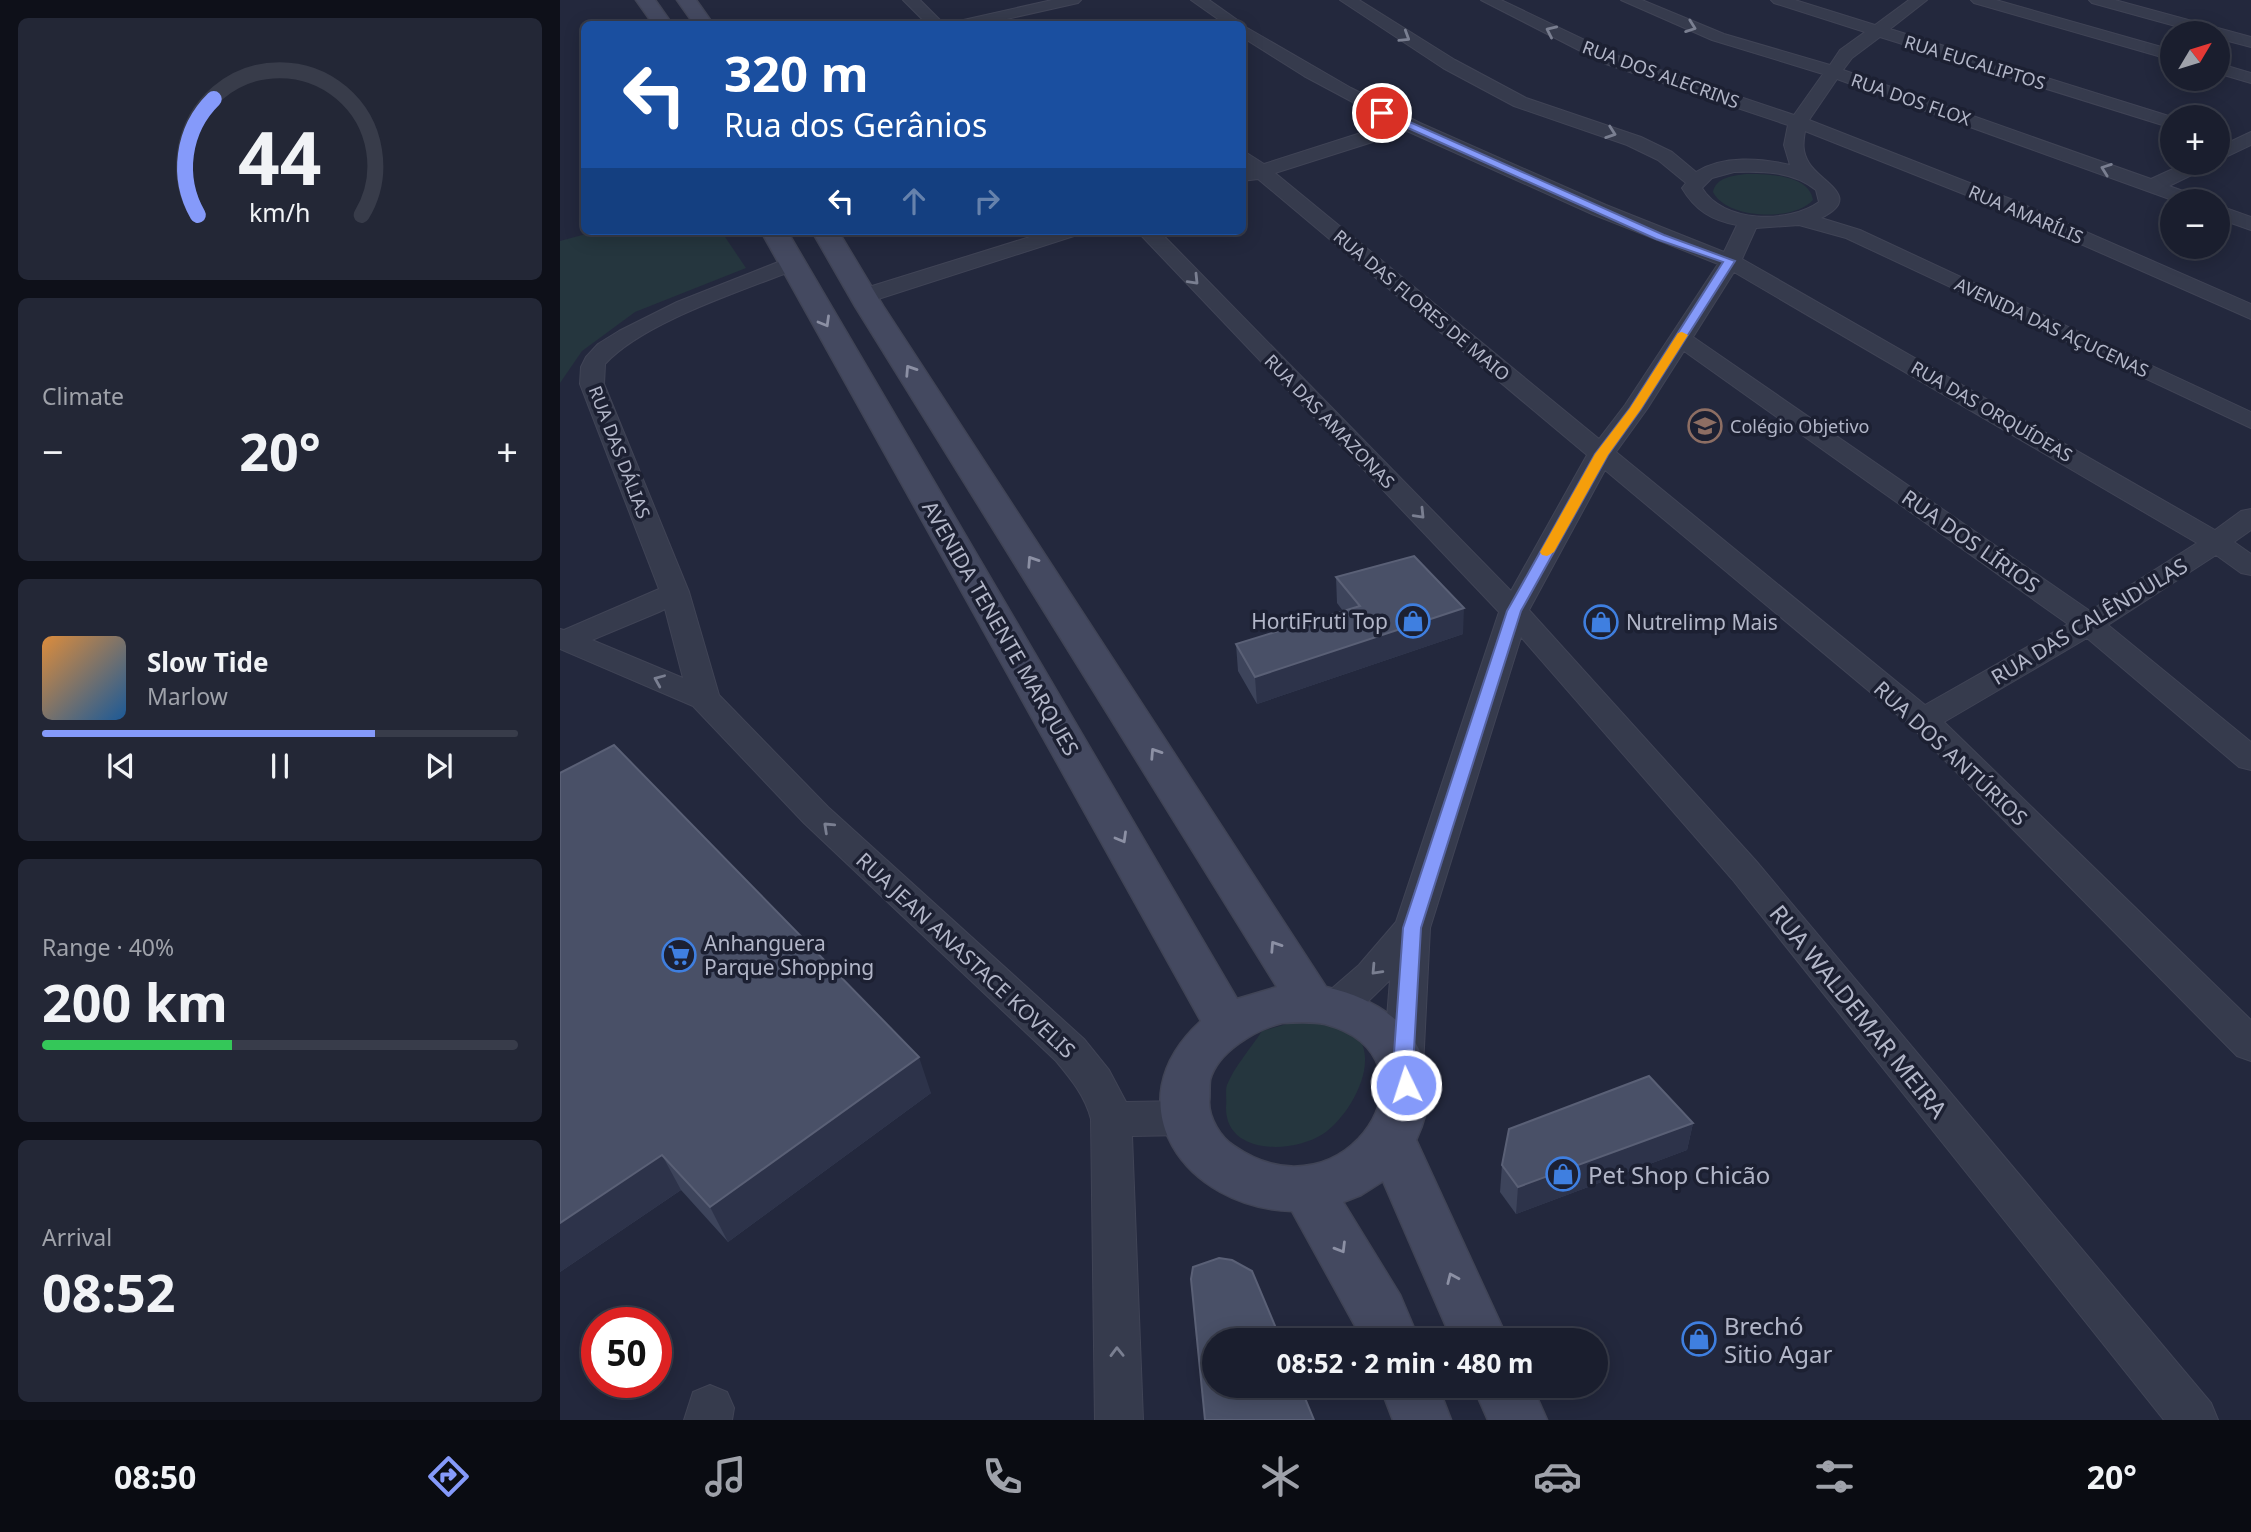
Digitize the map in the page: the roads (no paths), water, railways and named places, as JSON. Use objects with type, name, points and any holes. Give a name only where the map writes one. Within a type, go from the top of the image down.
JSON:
[{"type":"main road","points":[[645,0],[660,21]]},
{"type":"main road","points":[[686,0],[701,21]]},
{"type":"main road","name":"AVENIDA TENENTE MARQUES","points":[[776,235],[1228,1025]]},
{"type":"main road","points":[[827,235],[864,296],[1324,1006]]},
{"type":"main road","points":[[1282,1004],[1324,1006],[1359,1017],[1377,1030],[1393,1047],[1403,1067],[1406,1104],[1391,1141],[1369,1163],[1341,1180],[1307,1189],[1273,1189],[1242,1181],[1216,1165],[1196,1144],[1185,1118],[1184,1092],[1191,1067],[1206,1044],[1228,1025],[1254,1012],[1282,1004]]},
{"type":"main road","points":[[1391,1141],[1475,1328]]},
{"type":"main road","points":[[1307,1189],[1380,1313],[1386,1328]]},
{"type":"main road","points":[[1414,1398],[1422,1420]]},
{"type":"main road","points":[[1508,1398],[1518,1420]]},
{"type":"street","points":[[911,0],[933,21]]},
{"type":"street","points":[[1199,0],[1230,21]]},
{"type":"street","points":[[1348,0],[1449,64],[1520,102],[1634,141],[1665,156],[1695,181]]},
{"type":"street","name":"RUA DOS ALECRINS","points":[[1489,0],[1612,60],[1798,122]]},
{"type":"street","name":"RUA DOS FLOX","points":[[1629,0],[1718,37],[1834,72],[2160,189]]},
{"type":"street","name":"RUA EUCALIPTOS","points":[[1779,0],[2160,119]]},
{"type":"street","points":[[1829,204],[1824,210],[1801,219],[1770,222],[1749,220],[1729,216],[1701,203],[1692,188],[1695,181],[1703,175],[1793,145],[1798,122],[1846,54],[1919,0]]},
{"type":"street","points":[[1979,0],[2160,52]]},
{"type":"street","points":[[2097,0],[2251,42]]},
{"type":"street","points":[[2156,0],[2251,25]]},
{"type":"street","points":[[978,21],[1064,1],[1077,17]]},
{"type":"street","name":"RUA DAS ORQUÍDEAS","points":[[1246,33],[1337,90],[1405,125],[1660,237],[1730,261],[2217,543],[2251,567]]},
{"type":"street","points":[[2230,72],[2251,78]]},
{"type":"street","name":"RUA AMARÍLIS","points":[[1798,122],[2006,204],[2251,312]]},
{"type":"street","points":[[1252,174],[1405,125]]},
{"type":"street","name":"AVENIDA DAS AÇUCENAS","points":[[1793,145],[1798,162],[1809,177],[1827,190],[1829,204],[1853,234]]},
{"type":"street","points":[[1729,167],[1773,167],[1809,177]]},
{"type":"street","name":"RUA DAS FLORES DE MAIO","points":[[1252,174],[1601,454]]},
{"type":"street","points":[[2152,186],[2175,175]]},
{"type":"street","points":[[2230,216],[2251,224]]},
{"type":"street","name":"AVENIDA DAS AÇUCENAS","points":[[1801,219],[1853,234],[2251,421]]},
{"type":"street","points":[[1403,1067],[1412,928],[1514,611],[1601,454],[1635,409],[1730,261],[1749,220]]},
{"type":"street","points":[[864,296],[1057,235]]},
{"type":"street","name":"RUA DAS AMAZONAS","points":[[1151,235],[1514,611]]},
{"type":"street","name":"RUA DAS DÁLIAS","points":[[704,699],[675,592],[592,383],[593,363],[608,347],[636,329],[791,263]]},
{"type":"street","name":"RUA DOS LÍRIOS","points":[[1680,338],[2088,624],[2251,759]]},
{"type":"street","name":"RUA DOS ANTÚRIOS","points":[[1601,454],[1923,720],[2251,1045]]},
{"type":"street","name":"RUA DAS CALÊNDULAS","points":[[1923,720],[2088,624],[2217,543],[2251,517]]},
{"type":"street","points":[[563,639],[649,606],[675,592]]},
{"type":"street","name":"RUA WALDEMAR MEIRA","points":[[1514,611],[1744,870],[2194,1420]]},
{"type":"street","name":"RUA JEAN ANASTACE KOVELIS","points":[[563,639],[704,699],[816,815],[1070,1051],[1107,1098],[1111,1119],[1119,1420]]},
{"type":"street","points":[[1324,1006],[1372,975],[1412,928]]},
{"type":"street","points":[[1111,1119],[1185,1118]]},
{"type":"place","name":"Colégio Objetivo","points":[[1705,426]]},
{"type":"place","name":"HortiFruti Top","points":[[1413,621]]},
{"type":"place","name":"Nutrelimp Mais","points":[[1601,622]]},
{"type":"place","name":"Anhanguera Parque Shopping","points":[[679,955]]},
{"type":"place","name":"Pet Shop Chicão","points":[[1563,1174]]},
{"type":"place","name":"Brechó Sitio Agar","points":[[1699,1339]]}]
